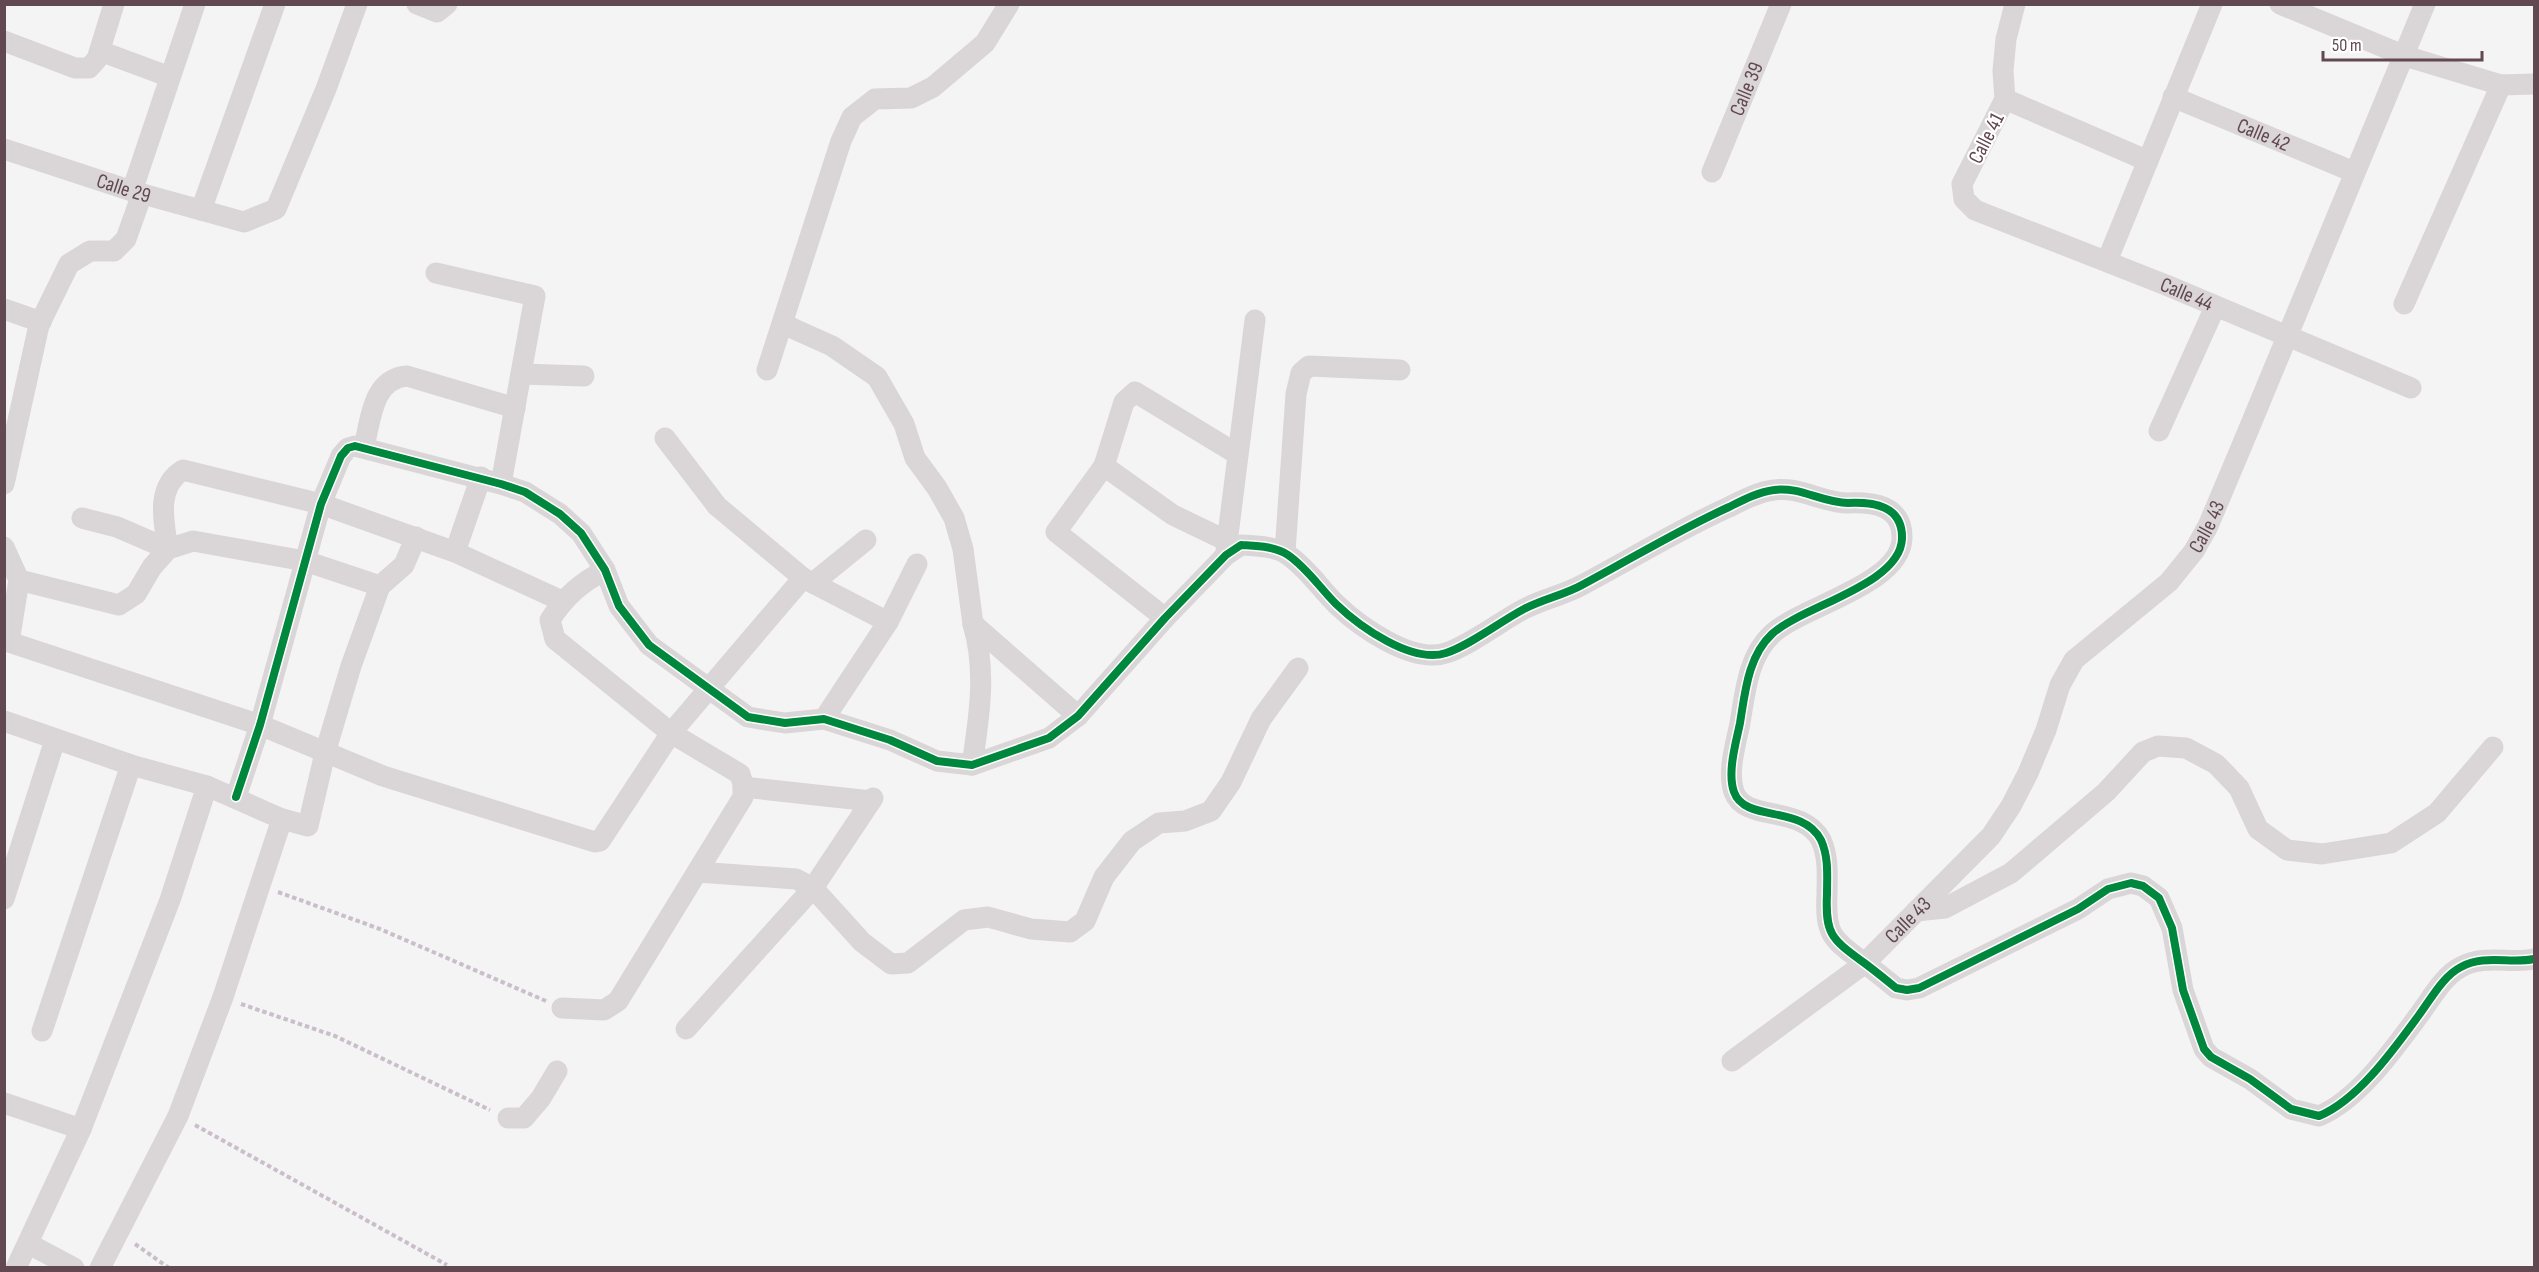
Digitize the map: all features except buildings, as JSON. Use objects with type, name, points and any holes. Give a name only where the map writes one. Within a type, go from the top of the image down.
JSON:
[{"type":"street","points":[[4,41],[82,69],[94,65],[114,4]]},
{"type":"street","points":[[4,484],[41,322],[69,264],[90,251],[114,251],[126,240],[170,77],[195,4]]},
{"type":"street","points":[[201,210],[275,4]]},
{"type":"street","name":"Calle 29","points":[[4,149],[137,193],[244,222],[276,209],[326,89],[357,4]]},
{"type":"street","points":[[417,4],[442,8]]},
{"type":"street","points":[[767,370],[841,141],[852,117],[875,99],[911,98],[933,87],[985,43],[1009,4]]},
{"type":"street","name":"Calle 39","points":[[1712,172],[1780,4]]},
{"type":"street","name":"Calle 41","points":[[1964,199],[1962,184],[2005,99],[2002,71],[2006,39],[2015,4]]},
{"type":"street","points":[[2107,261],[2212,4]]},
{"type":"street","points":[[2280,4],[2405,56],[2501,85],[2535,84]]},
{"type":"street","name":"Calle 43","points":[[1732,1061],[1865,963],[1990,836],[2011,806],[2046,730],[2060,685],[2074,660],[2169,582],[2194,551],[2208,526],[2425,4]]},
{"type":"street","points":[[100,51],[170,77]]},
{"type":"street","points":[[2404,304],[2501,85]]},
{"type":"street","name":"Calle 42","points":[[2173,97],[2354,172]]},
{"type":"street","points":[[2005,99],[2148,161]]},
{"type":"street","name":"Calle 44","points":[[1964,199],[1975,210],[2107,261],[2411,388]]},
{"type":"street","points":[[436,273],[535,296],[516,408],[491,480],[454,552]]},
{"type":"street","points":[[2159,431],[2215,307]]},
{"type":"street","points":[[4,309],[41,322]]},
{"type":"street","points":[[236,797],[260,725],[321,504],[341,456],[348,448],[364,447],[491,480],[525,492],[560,514],[581,533],[605,570],[619,606],[649,645],[710,687],[747,717],[785,723],[824,719],[890,740],[937,761],[972,765],[1049,738],[1078,716],[1226,547],[1255,320]]},
{"type":"street","points":[[783,324],[832,346],[877,377],[904,424],[915,458],[937,488],[954,518],[963,549],[973,624],[981,650],[980,706],[972,765]]},
{"type":"street","points":[[1285,552],[1296,394],[1301,373],[1309,366],[1400,370]]},
{"type":"street","points":[[522,374],[584,376]]},
{"type":"street","points":[[364,447],[378,392],[396,377],[406,376],[516,408]]},
{"type":"street","points":[[1164,618],[1056,532],[1104,466],[1124,402],[1135,392],[1237,454]]},
{"type":"street","points":[[665,438],[717,506],[808,580],[888,622]]},
{"type":"street","points":[[1104,466],[1173,515],[1226,547],[1241,545],[1285,552],[1338,606],[1378,636],[1426,656],[1446,653],[1529,606],[1576,588],[1702,519],[1760,493],[1787,490],[1833,502],[1865,501],[1887,508],[1898,522],[1902,539],[1897,557],[1886,570],[1795,617],[1771,634],[1755,656],[1746,687],[1734,761],[1733,786],[1742,803],[1753,809],[1798,819],[1820,838],[1828,869],[1826,912],[1829,928],[1836,941],[1896,988],[1907,990],[1919,988],[2078,909],[2108,889],[2131,883],[2143,886],[2159,898],[2167,915],[2183,990],[2204,1049],[2211,1058],[2250,1079],[2291,1109],[2319,1116],[2345,1101],[2390,1053],[2435,993],[2461,967],[2485,960],[2535,959]]},
{"type":"street","points":[[168,549],[162,512],[167,487],[183,470],[321,504],[454,552],[562,601]]},
{"type":"street","points":[[82,518],[117,527],[168,549]]},
{"type":"street","points":[[4,722],[131,765],[207,786],[282,819],[308,826],[325,753],[351,666],[380,586],[405,565],[416,537]]},
{"type":"street","points":[[4,547],[19,580],[9,642],[260,725],[383,776],[595,842],[600,841],[671,733],[710,687],[808,580],[866,540]]},
{"type":"street","points":[[19,580],[119,605],[136,594],[152,567],[168,549],[193,541],[304,561],[380,586]]},
{"type":"street","points":[[824,719],[888,622],[917,564]]},
{"type":"street","points":[[562,1008],[604,1010],[618,1001],[743,797],[740,774],[671,733],[555,639],[550,620],[562,601],[580,583],[605,570]]},
{"type":"street","points":[[973,624],[1078,716]]},
{"type":"street","points":[[697,872],[796,879],[813,888],[862,942],[891,964],[908,963],[964,920],[988,917],[1031,929],[1070,932],[1084,921],[1104,877],[1132,841],[1159,823],[1185,821],[1211,811],[1231,782],[1261,718],[1298,668]]},
{"type":"street","points":[[4,899],[56,740]]},
{"type":"street","points":[[1916,911],[1945,908],[2011,873],[2106,792],[2143,752],[2158,746],[2186,748],[2216,764],[2239,788],[2258,829],[2287,850],[2322,854],[2391,843],[2437,813],[2493,747]]},
{"type":"street","points":[[42,1031],[131,765]]},
{"type":"street","points":[[16,1268],[81,1129],[170,900],[207,786]]},
{"type":"street","points":[[686,1029],[813,888],[872,800],[743,787]]},
{"type":"street","points":[[100,1268],[178,1116],[223,998],[282,819]]},
{"type":"street","points":[[508,1118],[524,1118],[541,1098],[557,1071]]},
{"type":"street","points":[[4,1103],[81,1129]]},
{"type":"street","points":[[29,1244],[74,1268]]},
{"type":"path","points":[[260,886],[380,928],[562,1008]]},
{"type":"path","points":[[223,998],[335,1036],[508,1118]]},
{"type":"path","points":[[178,1116],[447,1265]]},
{"type":"path","points":[[119,1234],[169,1268]]},
{"type":"cycle path","points":[[236,797],[260,725],[321,504],[341,456],[348,448],[355,446],[501,484],[525,492],[560,514],[581,533],[605,570],[619,606],[649,645],[748,717],[785,723],[824,719],[890,740],[937,761],[972,765],[1049,738],[1078,716],[1165,618],[1226,555],[1241,545],[1265,547],[1283,552],[1301,566],[1336,604],[1372,633],[1403,648],[1432,655],[1455,650],[1524,609],[1575,588],[1691,525],[1745,499],[1756,494],[1783,489],[1839,502],[1867,503],[1885,508],[1898,519],[1902,539],[1897,555],[1885,569],[1868,582],[1786,624],[1764,643],[1753,664],[1746,687],[1733,758],[1732,784],[1740,801],[1750,808],[1801,822],[1812,829],[1821,840],[1827,867],[1827,919],[1833,935],[1844,947],[1896,988],[1907,990],[1919,988],[2078,909],[2108,889],[2131,883],[2143,886],[2159,898],[2172,928],[2183,990],[2204,1049],[2211,1057],[2250,1079],[2291,1109],[2319,1116],[2348,1098],[2361,1086],[2398,1043],[2438,988],[2455,971],[2479,961],[2534,959]]}]
